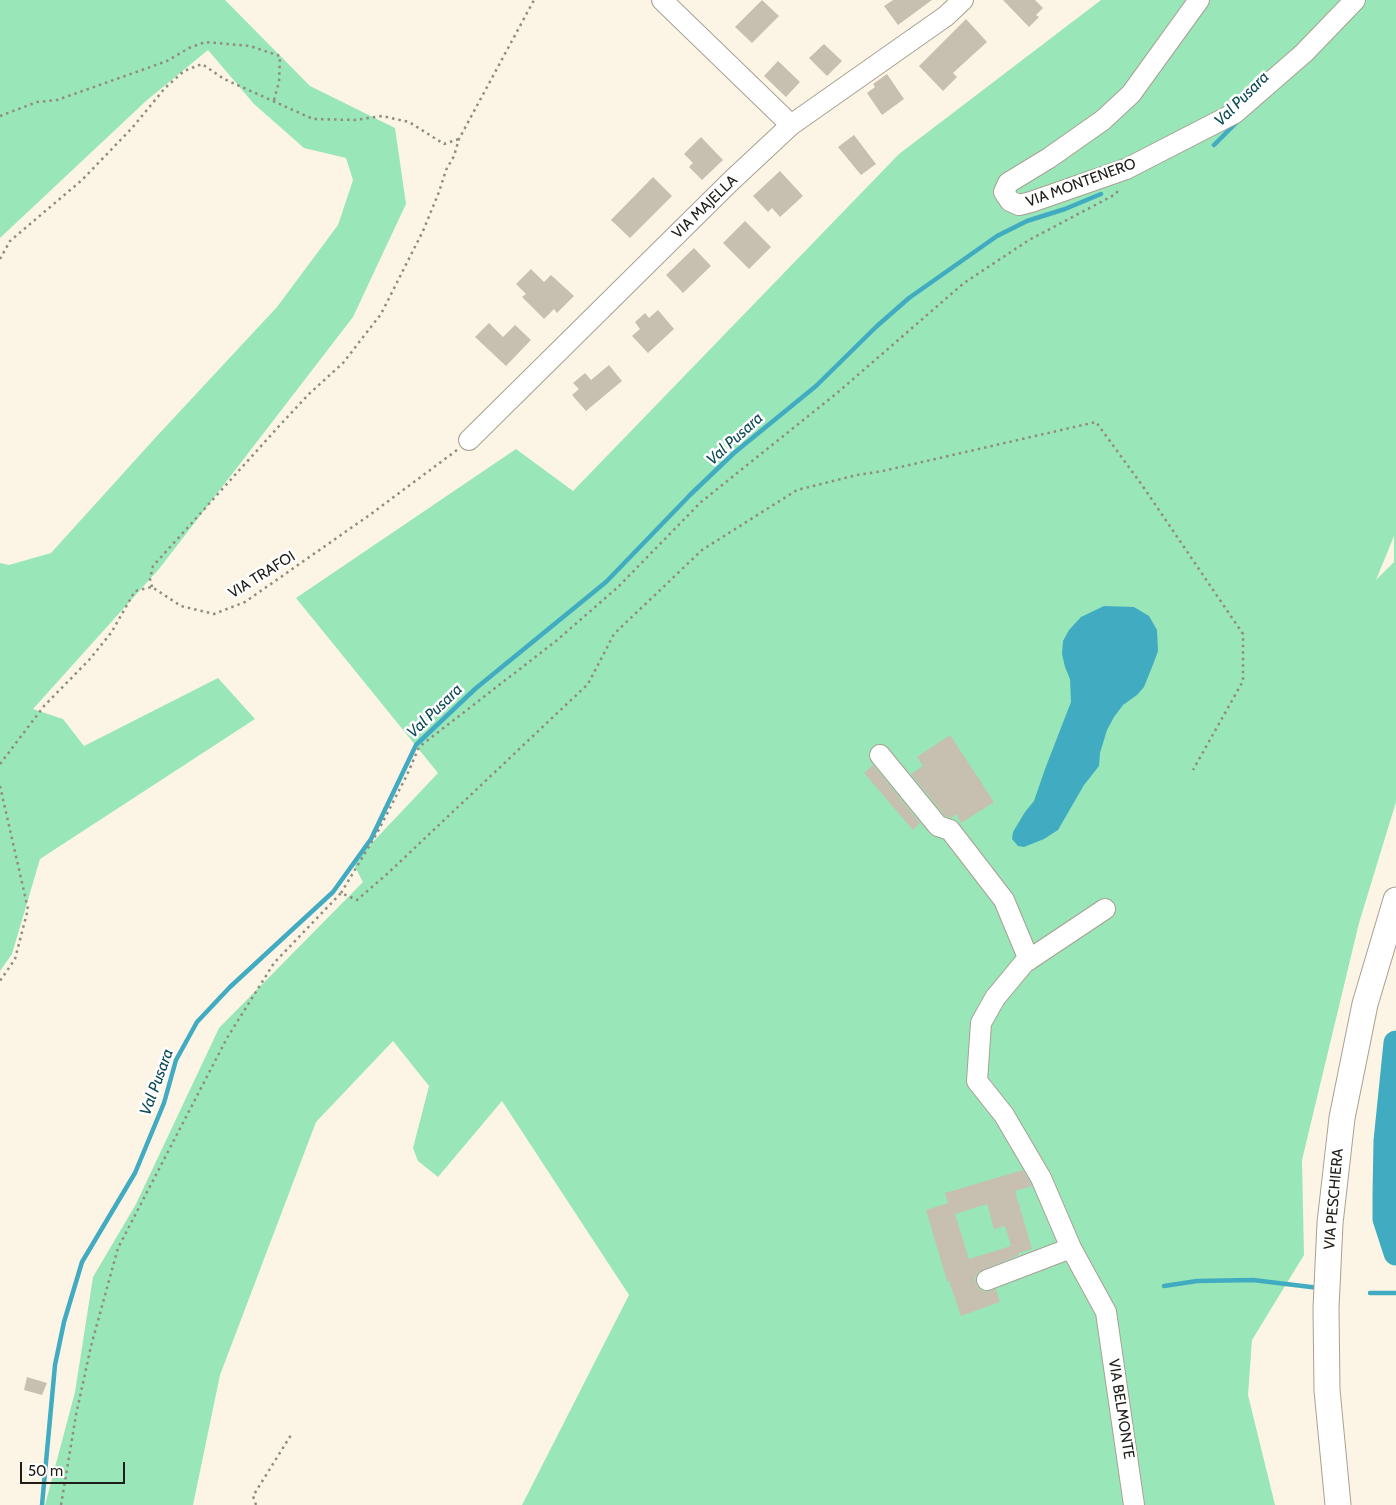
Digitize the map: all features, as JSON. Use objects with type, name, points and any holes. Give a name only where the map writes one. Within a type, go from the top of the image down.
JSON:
[{"type":"main road","name":"VIA PESCHIERA","points":[[1338,1505],[1327,1390],[1326,1308],[1330,1223],[1342,1118],[1365,1004],[1396,900]]},
{"type":"street","points":[[662,0],[791,125]]},
{"type":"street","name":"VIA MAJELLA","points":[[470,440],[730,182],[791,125],[946,16],[963,0]]},
{"type":"street","name":"VIA MONTENERO","points":[[1199,0],[1131,94],[1103,120],[1008,184],[1004,192],[1010,201],[1019,205],[1126,169],[1235,113],[1304,53],[1355,0]]},
{"type":"street","points":[[880,755],[938,826],[950,830],[1004,900],[1029,960]]},
{"type":"street","name":"VIA BELMONTE","points":[[1105,909],[1024,963],[994,998],[981,1023],[977,1081],[1004,1115],[1041,1178],[1072,1248],[1106,1312],[1134,1505]]},
{"type":"street","points":[[987,1280],[1072,1248]]},
{"type":"path","points":[[0,764],[44,706],[89,660],[111,633],[134,591],[152,587],[150,579],[153,566],[280,425],[316,387],[343,363],[381,314],[423,231],[446,170],[454,156],[459,139],[534,0]]},
{"type":"path","points":[[0,116],[37,102],[57,100],[167,61],[205,42],[250,46],[280,56],[279,82],[274,100]]},
{"type":"path","points":[[0,258],[10,241],[82,180],[132,128],[166,88],[184,71],[202,64],[224,79],[313,119],[355,120],[382,116],[409,122],[444,144],[459,139]]},
{"type":"path","points":[[61,1505],[76,1415],[91,1346],[118,1248],[227,1038],[274,963],[341,893],[377,833],[407,775],[419,747],[556,641],[618,587],[701,502],[838,393],[964,283],[1029,240],[1116,194],[1126,169]]},
{"type":"path","points":[[341,893],[357,900],[538,732],[588,684],[614,634],[702,550],[797,490],[1096,422],[1144,488],[1243,634],[1243,681],[1193,770]]},
{"type":"path","name":"VIA TRAFOI","points":[[152,587],[181,606],[214,614],[245,602],[371,514],[470,440]]},
{"type":"path","points":[[0,786],[28,909],[15,959],[0,981]]},
{"type":"path","points":[[256,1505],[253,1496],[291,1435]]},
{"type":"green space","points":[[0,0],[225,0],[310,86],[395,128],[406,204],[353,317],[159,569],[33,709],[63,719],[84,746],[218,678],[255,719],[40,859],[12,954],[0,971],[0,563],[9,565],[51,553],[277,307],[338,225],[353,180],[346,158],[304,148],[254,104],[208,50],[146,101],[0,238]]},
{"type":"green space","points":[[1101,0],[1396,0],[1396,802],[1359,923],[1302,1160],[1304,1255],[1252,1340],[1248,1395],[1275,1505],[522,1505],[629,1295],[502,1101],[438,1177],[418,1161],[413,1148],[429,1086],[393,1041],[316,1122],[220,1375],[193,1505],[45,1505],[75,1392],[93,1277],[136,1204],[219,1028],[363,882],[353,863],[438,773],[296,598],[516,449],[573,491],[899,154]],"holes":[[[1394,536],[1394,562],[1376,580]]]},
{"type":"water","points":[[1104,606],[1134,607],[1149,616],[1157,630],[1158,651],[1144,687],[1137,695],[1123,705],[1114,717],[1107,730],[1100,753],[1099,766],[1084,785],[1058,830],[1044,839],[1024,847],[1018,846],[1012,839],[1013,832],[1034,801],[1071,702],[1070,679],[1062,654],[1063,641],[1069,630],[1081,617]]},
{"type":"building","points":[[762,0],[779,16],[752,43],[735,27]]},
{"type":"building","points":[[893,0],[932,0],[898,25],[884,6]]},
{"type":"building","points":[[1003,0],[1035,0],[1043,8],[1036,15],[1039,17],[1029,27]]},
{"type":"building","points":[[966,19],[987,42],[953,73],[957,77],[943,91],[919,66]]},
{"type":"building","points":[[824,44],[842,61],[827,76],[809,58]]},
{"type":"building","points":[[778,61],[800,82],[786,97],[764,76]]},
{"type":"building","points":[[887,74],[904,99],[882,115],[867,93],[875,87],[873,84]]},
{"type":"building","points":[[854,135],[876,164],[861,175],[838,147]]},
{"type":"building","points":[[701,137],[723,160],[702,180],[689,167],[693,163],[684,154]]},
{"type":"building","points":[[780,171],[803,196],[780,217],[772,208],[768,212],[753,196]]},
{"type":"building","points":[[653,177],[672,196],[630,238],[611,220]]},
{"type":"building","points":[[745,221],[771,247],[749,269],[723,243]]},
{"type":"building","points":[[694,248],[711,266],[683,293],[666,275]]},
{"type":"building","points":[[531,269],[544,282],[551,275],[574,296],[557,313],[554,309],[544,319],[522,297],[526,294],[516,284]]},
{"type":"building","points":[[658,310],[674,329],[648,353],[632,336],[640,329],[635,322],[645,313],[649,318]]},
{"type":"building","points":[[489,323],[503,337],[515,325],[531,340],[506,366],[475,337]]},
{"type":"building","points":[[609,365],[622,381],[586,411],[572,395],[579,389],[573,383],[585,373],[591,380]]},
{"type":"building","points":[[950,735],[994,802],[961,823],[956,814],[951,818],[945,816],[911,774],[923,766],[917,757]]},
{"type":"building","points":[[873,765],[920,823],[913,830],[864,773]]},
{"type":"building","points":[[1023,1170],[1032,1186],[1015,1191],[1032,1249],[978,1272],[975,1279],[979,1289],[986,1292],[996,1289],[1000,1302],[961,1316],[949,1281],[947,1281],[926,1210],[948,1203],[945,1193]],"holes":[[[987,1204],[994,1229],[1005,1226],[1011,1246],[969,1259],[955,1214]]]},
{"type":"building","points":[[27,1377],[47,1383],[42,1395],[24,1390]]},
{"type":"waterway","name":"Val Pusara","points":[[1214,145],[1238,121]]},
{"type":"waterway","name":"Val Pusara","points":[[42,1505],[55,1365],[64,1322],[82,1262],[135,1173],[164,1103],[176,1060],[197,1022],[230,987],[333,892],[371,839],[416,745],[475,689],[606,582],[691,494],[734,453],[816,386],[877,326],[909,298],[997,236],[1027,221],[1065,209],[1101,194]]},
{"type":"waterway","points":[[1396,1043],[1386,1141],[1385,1195],[1385,1219],[1396,1253]]},
{"type":"waterway","points":[[1164,1286],[1197,1281],[1253,1280],[1319,1288]]},
{"type":"waterway","points":[[1370,1293],[1396,1293]]}]
